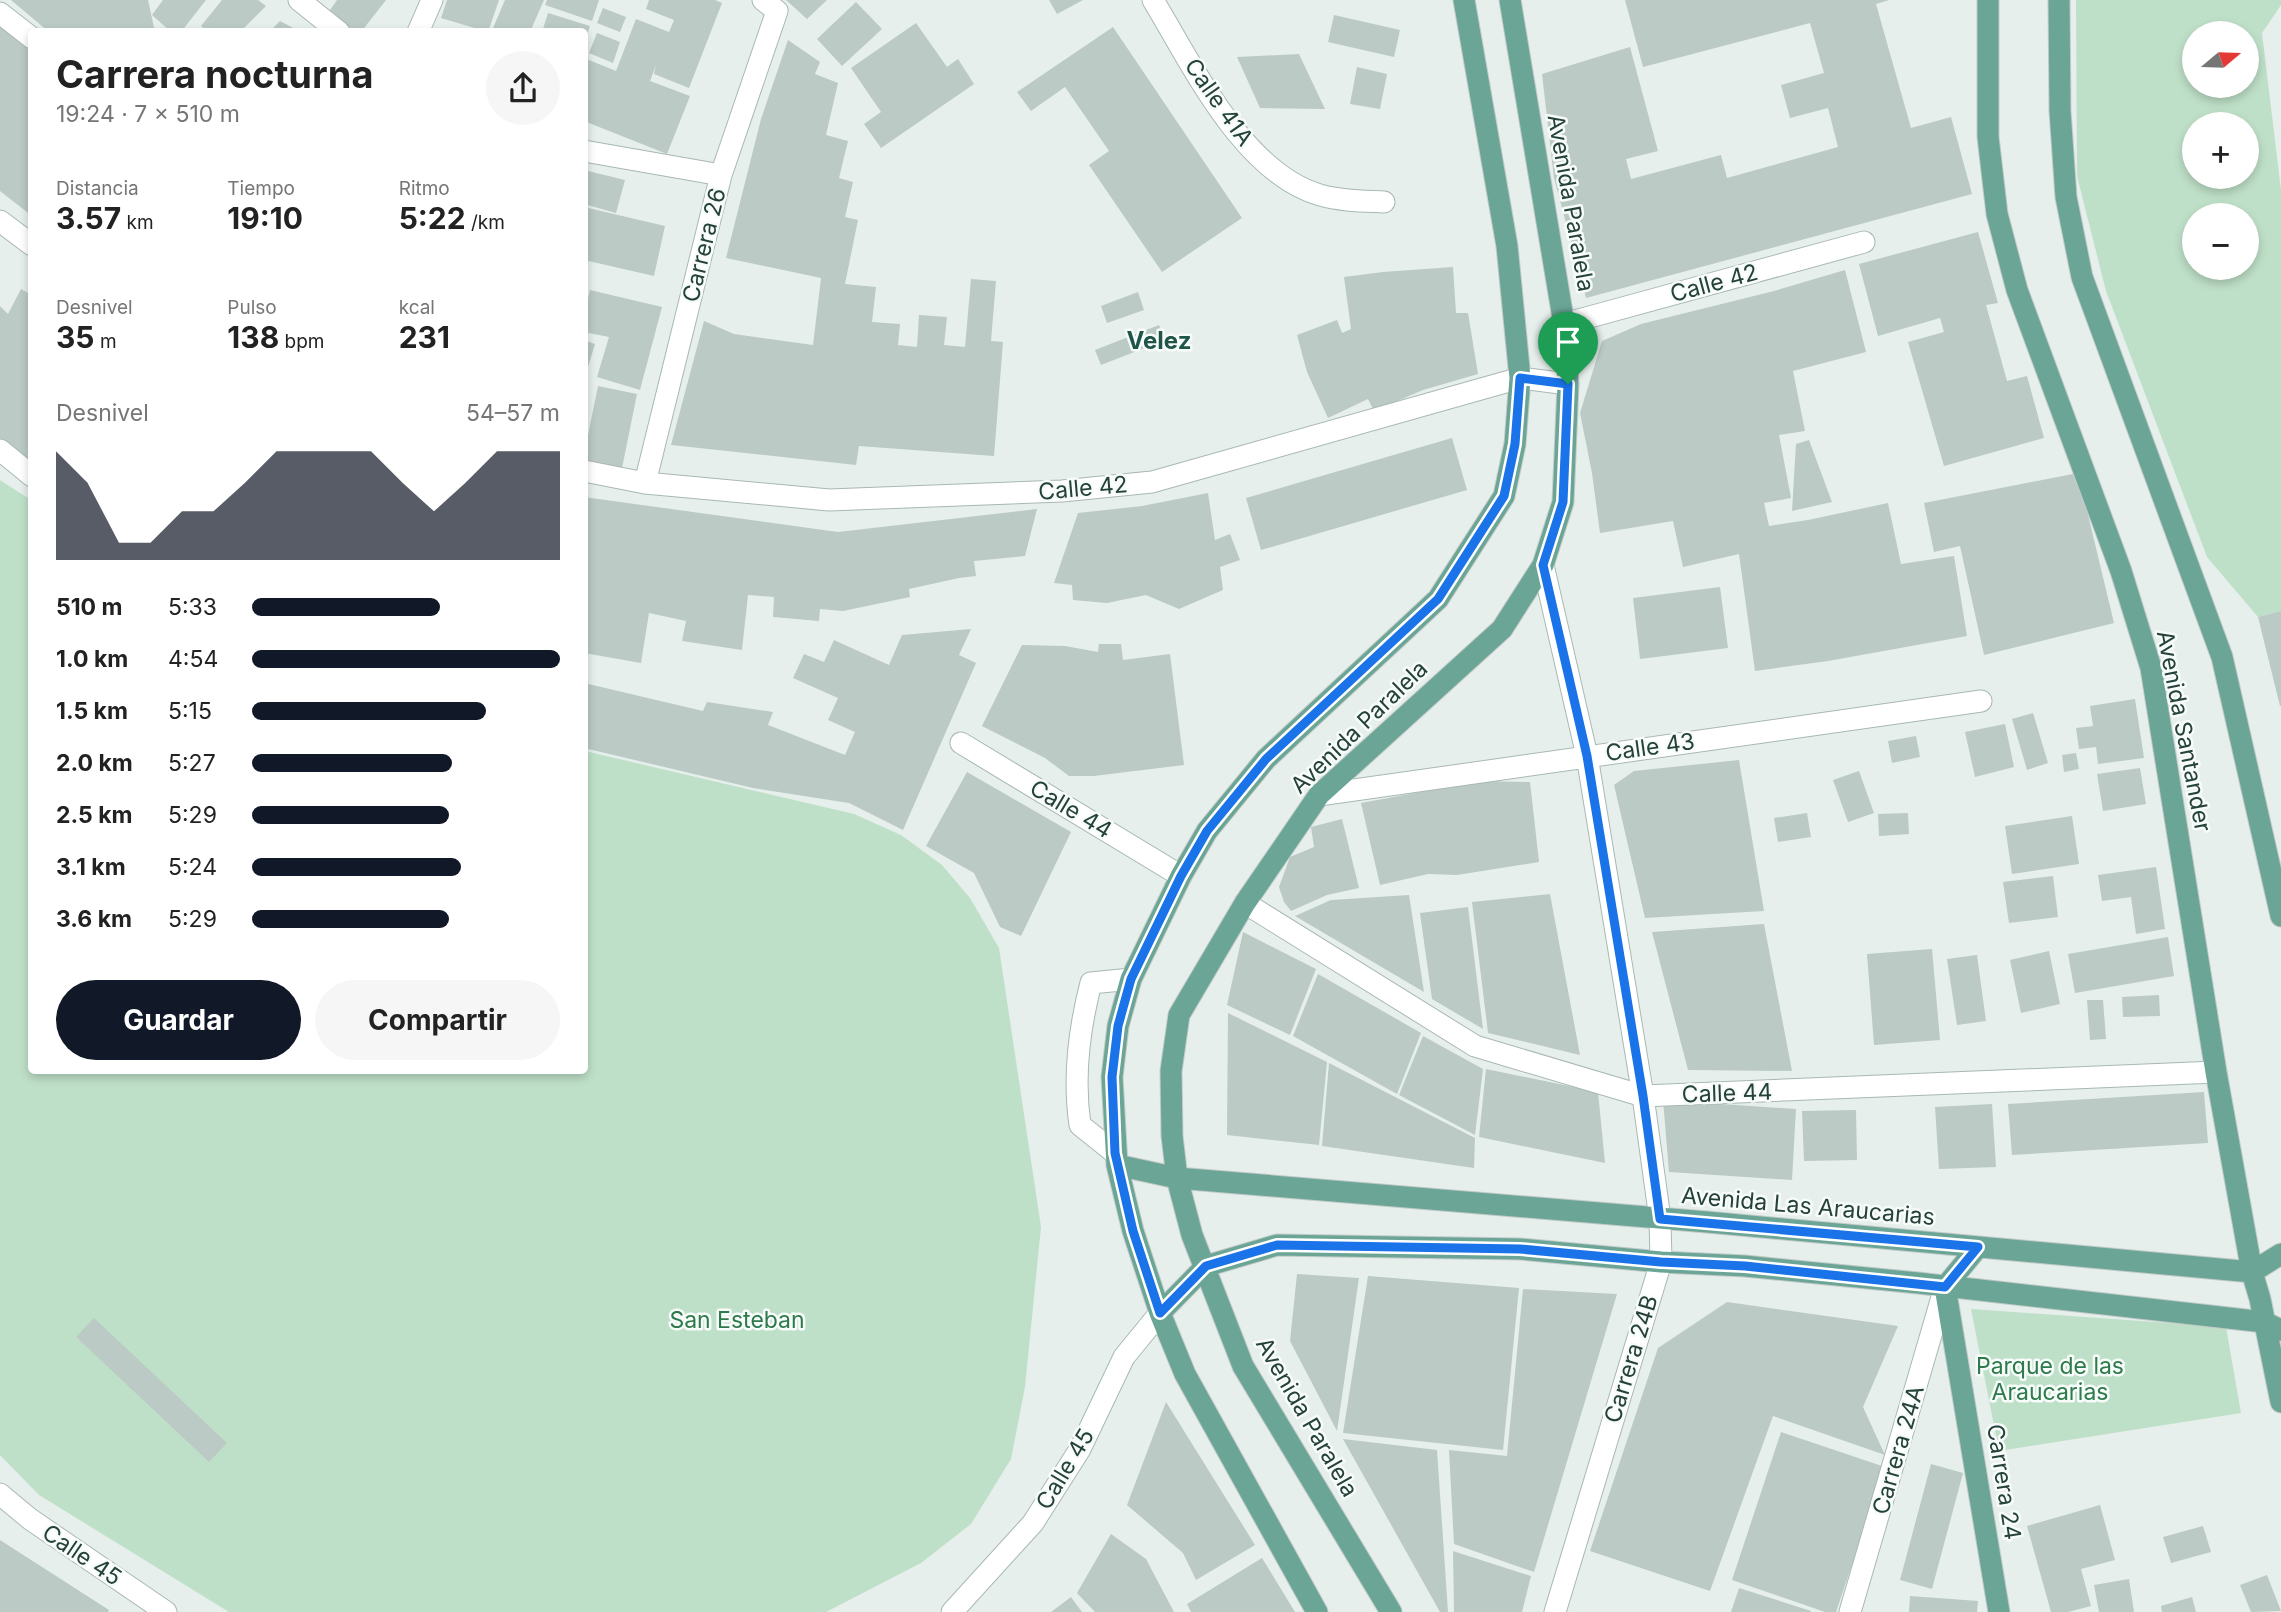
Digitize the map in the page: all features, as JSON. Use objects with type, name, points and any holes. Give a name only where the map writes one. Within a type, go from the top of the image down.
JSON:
[{"type":"main road","name":"Avenida Paralela","points":[[1317,1612],[1185,1374],[1160,1313],[1133,1231],[1116,1159],[1112,1077],[1118,1026],[1131,979],[1181,876],[1207,831],[1266,759],[1438,599],[1504,496],[1515,444],[1520,378],[1507,246],[1464,0]]},
{"type":"main road","name":"Avenida Paralela","points":[[1391,1612],[1243,1366],[1192,1235],[1177,1178],[1172,1136],[1171,1071],[1179,1016],[1245,903],[1319,795],[1502,629],[1543,565],[1563,502],[1568,384],[1564,324],[1510,0]]},
{"type":"main road","name":"Avenida Santander","points":[[1988,0],[1988,137],[1997,214],[2017,289],[2122,571],[2151,668],[2216,1072],[2252,1272],[2272,1326],[2281,1402]]},
{"type":"main road","name":"Avenida Santander","points":[[2059,0],[2060,111],[2066,197],[2082,277],[2222,657],[2280,903]]},
{"type":"main road","name":"Avenida Las Araucarias","points":[[1116,1159],[1177,1178],[2043,1251],[2252,1272]]},
{"type":"main road","points":[[1160,1313],[1206,1266],[1277,1245],[1520,1249],[1661,1262],[1745,1266],[2272,1326]]},
{"type":"main road","points":[[1945,1287],[1978,1247]]},
{"type":"main road","points":[[2252,1272],[2281,1254]]},
{"type":"main road","name":"Carrera 24","points":[[1945,1287],[1999,1612]]},
{"type":"street","points":[[299,0],[334,28]]},
{"type":"street","points":[[420,28],[432,0]]},
{"type":"street","name":"Calle 41A","points":[[1153,0],[1233,130],[1274,172],[1319,195],[1384,202]]},
{"type":"street","name":"Carrera 26","points":[[645,483],[721,175],[770,5]]},
{"type":"street","points":[[0,13],[28,35]]},
{"type":"street","points":[[588,151],[721,175]]},
{"type":"street","points":[[0,221],[28,243]]},
{"type":"street","name":"Calle 42","points":[[1564,324],[1864,243]]},
{"type":"street","name":"Calle 42","points":[[588,472],[645,483],[829,500],[1062,491],[1152,482],[1520,378],[1568,384]]},
{"type":"street","points":[[0,450],[28,472]]},
{"type":"street","name":"Carrera 24B","points":[[1543,565],[1587,756],[1643,1096],[1660,1219],[1661,1262],[1555,1612]]},
{"type":"street","name":"Calle 43","points":[[1319,795],[1981,701]]},
{"type":"street","name":"Calle 44","points":[[961,743],[1181,876]]},
{"type":"street","name":"Calle 44","points":[[1245,903],[1475,1046],[1643,1096],[2216,1072]]},
{"type":"street","points":[[1116,1159],[1080,1125],[1076,1095],[1078,1055],[1082,1015],[1091,983],[1131,979]]},
{"type":"street","name":"Carrera 24A","points":[[1850,1612],[1945,1287]]},
{"type":"street","name":"Calle 45","points":[[952,1612],[1033,1523],[1080,1449],[1124,1357],[1160,1313]]},
{"type":"street","name":"Calle 45","points":[[0,1494],[30,1519],[166,1612]]},
{"type":"green space","points":[[2076,0],[2281,0],[2281,5],[2262,33],[2281,190],[2281,611],[2258,617],[2207,557],[2106,291],[2077,176]]},
{"type":"green space","name":"San Esteban","points":[[0,480],[28,498],[28,1074],[588,1074],[588,752],[854,814],[901,835],[942,865],[970,898],[999,948],[1041,1227],[1025,1387],[1011,1459],[971,1524],[921,1563],[826,1612],[229,1612],[39,1495],[0,1455]]},
{"type":"green space","name":"Parque de las Araucarias","points":[[1971,1309],[2226,1327],[2241,1413],[1999,1451]]},
{"type":"building","points":[[11,0],[148,0],[154,28],[44,28]]},
{"type":"building","points":[[163,0],[206,0],[184,28],[167,28],[152,15]]},
{"type":"building","points":[[222,0],[258,0],[266,6],[244,28],[201,26]]},
{"type":"building","points":[[337,0],[386,0],[364,28],[349,28],[328,13]]},
{"type":"building","points":[[447,0],[499,0],[489,28],[475,28],[441,18]]},
{"type":"building","points":[[505,0],[544,0],[532,28],[493,28]]},
{"type":"building","points":[[547,0],[599,0],[592,21],[545,5]]},
{"type":"building","points":[[649,0],[715,0],[722,3],[689,88],[654,74],[656,65],[650,81],[690,96],[667,154],[588,123],[588,60],[616,71],[636,19],[669,32],[674,20],[646,9]]},
{"type":"building","points":[[786,0],[827,0],[807,19]]},
{"type":"building","points":[[1049,0],[1083,0],[1057,14]]},
{"type":"building","points":[[1625,0],[1889,0],[1876,4],[1911,128],[1951,117],[1972,194],[1586,298],[1554,178],[1542,74],[1630,47],[1658,151],[1626,159],[1631,179],[1721,155],[1727,178],[1838,147],[1828,108],[1790,118],[1781,85],[1824,73],[1810,23],[1643,67]]},
{"type":"building","points":[[856,2],[882,29],[842,66],[817,39]]},
{"type":"building","points":[[603,8],[626,17],[620,32],[597,23]]},
{"type":"building","points":[[548,13],[590,26],[588,32],[588,28],[543,28]]},
{"type":"building","points":[[1334,15],[1400,30],[1394,57],[1328,42]]},
{"type":"building","points":[[280,21],[293,28],[273,28]]},
{"type":"building","points":[[916,23],[947,67],[958,59],[974,84],[881,148],[864,124],[881,112],[851,68]]},
{"type":"building","points":[[0,25],[28,49],[28,213],[0,191]]},
{"type":"building","points":[[1113,27],[1242,218],[1162,272],[1089,165],[1109,151],[1065,87],[1031,111],[1017,92]]},
{"type":"building","points":[[597,33],[620,42],[613,63],[589,53]]},
{"type":"building","points":[[788,40],[820,62],[815,74],[838,83],[826,135],[848,141],[839,178],[853,182],[845,217],[858,220],[845,284],[876,287],[872,322],[900,324],[898,345],[917,347],[919,315],[947,317],[944,345],[965,347],[971,279],[996,281],[991,341],[1003,342],[994,456],[859,446],[856,465],[671,445],[704,321],[734,334],[813,345],[821,278],[726,258],[761,119]]},
{"type":"building","points":[[1299,54],[1325,109],[1260,108],[1237,57]]},
{"type":"building","points":[[1357,67],[1387,74],[1380,109],[1350,104]]},
{"type":"building","points":[[588,171],[625,180],[616,213],[588,205]]},
{"type":"building","points":[[588,208],[665,226],[654,276],[588,261]]},
{"type":"building","points":[[1978,232],[1998,303],[1986,305],[2007,381],[2027,376],[2044,438],[1944,466],[1908,342],[1944,332],[1940,318],[1878,336],[1859,264]]},
{"type":"building","points":[[1453,267],[1456,313],[1468,313],[1478,374],[1423,390],[1374,411],[1368,399],[1328,418],[1307,372],[1297,335],[1337,320],[1342,333],[1351,329],[1344,277]]},
{"type":"building","points":[[1845,270],[1866,352],[1793,371],[1805,431],[1779,435],[1791,498],[1764,503],[1769,526],[1888,503],[1901,564],[1954,556],[1967,636],[1755,671],[1739,554],[1683,567],[1673,521],[1600,533],[1580,413],[1602,341],[1641,324],[1774,291]]},
{"type":"building","points":[[21,289],[28,293],[28,464],[0,445],[0,306],[8,314]]},
{"type":"building","points":[[590,290],[662,307],[640,390],[597,377],[609,337],[588,333]]},
{"type":"building","points":[[1138,292],[1144,310],[1107,323],[1101,306]]},
{"type":"building","points":[[1159,325],[1165,340],[1101,365],[1095,350]]},
{"type":"building","points":[[588,341],[595,344],[588,367]]},
{"type":"building","points":[[598,386],[637,394],[621,473],[588,467],[588,435]]},
{"type":"building","points":[[1452,438],[1467,490],[1261,550],[1246,498]]},
{"type":"building","points":[[1809,440],[1832,502],[1792,511],[1796,444]]},
{"type":"building","points":[[2078,473],[2114,623],[1984,655],[1960,546],[1934,552],[1924,503]]},
{"type":"building","points":[[1208,493],[1215,540],[1230,534],[1240,560],[1220,567],[1223,590],[1179,609],[1146,595],[1107,603],[1073,600],[1072,585],[1054,583],[1078,513],[1142,506]]},
{"type":"building","points":[[588,498],[838,532],[1037,509],[1025,556],[974,561],[976,576],[909,589],[910,597],[843,611],[820,609],[819,621],[773,617],[774,597],[748,595],[742,650],[682,641],[686,621],[649,613],[641,663],[588,654]]},
{"type":"building","points":[[1720,587],[1728,648],[1640,659],[1633,598]]},
{"type":"building","points":[[2281,611],[2281,706],[2280,706],[2258,617]]},
{"type":"building","points":[[971,629],[959,655],[976,663],[903,830],[849,803],[753,788],[588,749],[588,684],[703,711],[707,702],[773,712],[768,725],[845,755],[855,732],[828,720],[838,698],[793,678],[804,654],[824,662],[834,640],[889,665],[902,635]]},
{"type":"building","points":[[1099,644],[1121,644],[1123,660],[1170,654],[1184,765],[1094,776],[1069,776],[1045,758],[982,726],[1022,645],[1065,646],[1098,652]]},
{"type":"building","points":[[2135,699],[2144,758],[2098,764],[2096,747],[2079,749],[2076,728],[2093,726],[2090,706]]},
{"type":"building","points":[[2033,713],[2048,763],[2027,770],[2012,719]]},
{"type":"building","points":[[2005,724],[2014,767],[1975,777],[1965,732]]},
{"type":"building","points":[[1916,736],[1920,757],[1892,763],[1888,741]]},
{"type":"building","points":[[2076,753],[2079,769],[2064,772],[2062,755]]},
{"type":"building","points":[[1739,760],[1764,911],[1645,918],[1614,785],[1634,771]]},
{"type":"building","points":[[2140,768],[2146,804],[2103,811],[2097,774]]},
{"type":"building","points":[[1859,771],[1874,813],[1848,822],[1833,780]]},
{"type":"building","points":[[967,772],[1071,832],[1021,936],[1000,927],[974,873],[926,846]]},
{"type":"building","points":[[1480,781],[1530,782],[1539,862],[1457,875],[1428,874],[1380,885],[1361,803]]},
{"type":"building","points":[[1807,813],[1811,837],[1778,842],[1774,818]]},
{"type":"building","points":[[1908,813],[1909,834],[1879,836],[1878,814]]},
{"type":"building","points":[[2072,816],[2079,864],[2012,874],[2005,826]]},
{"type":"building","points":[[1342,819],[1359,888],[1327,895],[1291,911],[1284,902],[1279,887],[1290,857],[1314,847],[1311,827]]},
{"type":"building","points":[[2156,867],[2165,929],[2136,934],[2131,897],[2102,901],[2098,875]]},
{"type":"building","points":[[2053,876],[2058,917],[2009,923],[2003,882]]},
{"type":"building","points":[[1550,894],[1580,1055],[1488,1033],[1472,902]]},
{"type":"building","points":[[1409,895],[1424,992],[1295,916],[1331,900]]},
{"type":"building","points":[[1468,907],[1483,1029],[1432,999],[1420,913]]},
{"type":"building","points":[[1764,924],[1792,1071],[1688,1070],[1652,932]]},
{"type":"building","points":[[1243,932],[1316,969],[1290,1035],[1227,1005]]},
{"type":"building","points":[[2168,937],[2174,976],[2075,993],[2068,954]]},
{"type":"building","points":[[1932,949],[1940,1040],[1874,1045],[1867,954]]},
{"type":"building","points":[[2049,951],[2060,1004],[2021,1013],[2010,960]]},
{"type":"building","points":[[1977,955],[1986,1021],[1957,1025],[1947,959]]},
{"type":"building","points":[[1318,974],[1421,1033],[1397,1094],[1293,1036]]},
{"type":"building","points":[[2159,995],[2160,1016],[2123,1017],[2122,997]]},
{"type":"building","points":[[2087,1000],[2103,1000],[2106,1039],[2090,1040]]},
{"type":"building","points":[[1228,1013],[1327,1062],[1319,1145],[1227,1135]]},
{"type":"building","points":[[1423,1036],[1483,1069],[1475,1135],[1399,1095]]},
{"type":"building","points":[[1329,1063],[1475,1138],[1474,1168],[1322,1146]]},
{"type":"building","points":[[1486,1069],[1598,1092],[1605,1163],[1479,1137]]},
{"type":"building","points":[[2204,1092],[2208,1143],[2012,1155],[2008,1104]]},
{"type":"building","points":[[1663,1100],[1796,1109],[1792,1180],[1669,1172]]},
{"type":"building","points":[[1992,1104],[1996,1167],[1939,1169],[1935,1107]]},
{"type":"building","points":[[1856,1110],[1857,1160],[1804,1161],[1802,1111]]},
{"type":"building","points":[[1297,1274],[1359,1278],[1337,1431],[1290,1341]]},
{"type":"building","points":[[1368,1276],[1519,1288],[1503,1450],[1343,1433]]},
{"type":"building","points":[[1523,1289],[1617,1294],[1534,1572],[1454,1544],[1449,1450],[1507,1456]]},
{"type":"building","points":[[1727,1302],[1898,1326],[1863,1407],[1885,1455],[1773,1416],[1710,1591],[1590,1551],[1658,1348]]},
{"type":"building","points":[[94,1318],[227,1443],[209,1462],[76,1337]]},
{"type":"building","points":[[1166,1402],[1255,1545],[1196,1580],[1183,1553],[1127,1505]]},
{"type":"building","points":[[1781,1432],[1885,1467],[1836,1612],[1825,1612],[1732,1580]]},
{"type":"building","points":[[1343,1439],[1437,1450],[1448,1612],[1440,1612]]},
{"type":"building","points":[[1931,1464],[1963,1473],[1932,1589],[1900,1580]]},
{"type":"building","points":[[2100,1505],[2115,1560],[2081,1569],[2091,1606],[2068,1612],[2051,1612],[2027,1526]]},
{"type":"building","points":[[2203,1526],[2211,1552],[2171,1563],[2163,1537]]},
{"type":"building","points":[[1111,1534],[1146,1559],[1174,1612],[1095,1612],[1077,1593]]},
{"type":"building","points":[[0,1540],[109,1610],[108,1612],[0,1612]]},
{"type":"building","points":[[1453,1551],[1531,1576],[1522,1612],[1454,1612]]},
{"type":"building","points":[[1262,1558],[1295,1612],[1191,1612],[1187,1604]]},
{"type":"building","points":[[2267,1575],[2281,1611],[2251,1612],[2240,1585]]},
{"type":"building","points":[[2129,1579],[2134,1612],[2099,1612],[2094,1585]]},
{"type":"building","points":[[1739,1588],[1811,1611],[1811,1612],[1731,1612]]},
{"type":"building","points":[[1910,1596],[1978,1601],[1977,1612],[1909,1612]]},
{"type":"building","points":[[1071,1597],[1082,1612],[1051,1612]]},
{"type":"building","points":[[2192,1597],[2196,1612],[2162,1612],[2161,1606]]},
{"type":"district","name":"Velez","points":[[1159,341]]},
{"type":"route","points":[[1520,378],[1568,384],[1563,502],[1543,565],[1587,756],[1643,1096],[1660,1219],[1978,1247],[1945,1287],[1745,1266],[1661,1262],[1520,1249],[1277,1245],[1206,1266],[1160,1313],[1133,1231],[1116,1165],[1112,1077],[1118,1026],[1131,979],[1159,918],[1207,831],[1266,759],[1438,599],[1504,496],[1515,444],[1520,378]]}]
